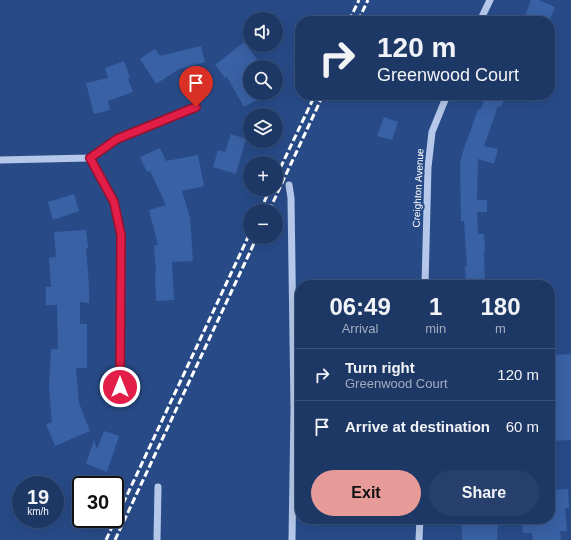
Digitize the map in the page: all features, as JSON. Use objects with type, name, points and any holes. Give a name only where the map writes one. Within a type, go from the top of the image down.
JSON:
[{"type":"street","points":[[482,16],[490,0]]},
{"type":"street","name":"Creighton Avenue","points":[[425,280],[428,167],[432,132],[445,100]]},
{"type":"street","points":[[0,160],[90,158],[117,139],[196,107]]},
{"type":"street","points":[[90,158],[114,202],[121,235],[120,387]]},
{"type":"street","points":[[289,185],[291,198],[294,409],[292,540]]},
{"type":"street","points":[[157,540],[158,487]]},
{"type":"street","points":[[419,540],[420,524]]},
{"type":"building","points":[[531,0],[539,0],[555,7],[551,16],[525,16]]},
{"type":"building","points":[[243,43],[243,52],[252,52],[257,59],[243,60],[243,100],[256,100],[244,107],[227,77],[225,78],[215,65]]},
{"type":"building","points":[[201,46],[205,62],[179,69],[156,84],[140,59],[155,49],[160,56]]},
{"type":"building","points":[[124,61],[133,92],[108,101],[110,110],[94,114],[86,83],[108,78],[105,68]]},
{"type":"building","points":[[482,100],[504,100],[501,107],[498,106],[484,146],[498,149],[494,164],[478,159],[477,200],[487,200],[487,212],[477,212],[478,234],[484,234],[485,280],[466,280],[465,266],[467,266],[464,221],[461,221],[460,163],[466,141],[478,109],[481,109],[484,101]]},
{"type":"building","points":[[384,117],[398,122],[392,140],[377,136]]},
{"type":"building","points":[[231,134],[243,138],[243,148],[236,174],[213,167],[218,150],[225,152]]},
{"type":"building","points":[[160,148],[166,161],[198,155],[204,186],[182,191],[190,218],[193,261],[172,262],[174,300],[156,301],[154,245],[158,245],[149,210],[166,205],[150,171],[147,172],[140,157]]},
{"type":"building","points":[[74,194],[79,211],[53,220],[48,202]]},
{"type":"building","points":[[86,230],[88,248],[86,248],[89,303],[80,302],[80,324],[87,324],[87,368],[76,368],[79,403],[90,431],[55,446],[46,424],[52,422],[49,388],[51,349],[58,349],[57,305],[46,305],[46,287],[51,287],[49,258],[56,257],[54,232]]},
{"type":"building","points":[[571,354],[571,440],[555,441],[555,355]]},
{"type":"building","points":[[104,431],[119,436],[107,472],[86,464],[94,440],[97,449]]},
{"type":"building","points":[[568,489],[569,508],[565,508],[567,531],[560,531],[561,540],[533,540],[532,533],[523,533],[522,524],[555,524],[555,490]]},
{"type":"building","points":[[462,524],[498,524],[497,540],[462,540]]},
{"type":"railway","points":[[351,16],[359,0]]},
{"type":"railway","points":[[360,16],[368,0]]},
{"type":"railway","points":[[283,162],[313,100]]},
{"type":"railway","points":[[272,204],[321,100]]},
{"type":"railway","points":[[263,204],[267,196]]},
{"type":"railway","points":[[106,540],[245,244]]},
{"type":"railway","points":[[115,540],[254,244]]},
{"type":"route","points":[[120,387],[121,235],[114,202],[90,158],[117,139],[196,107]]}]
